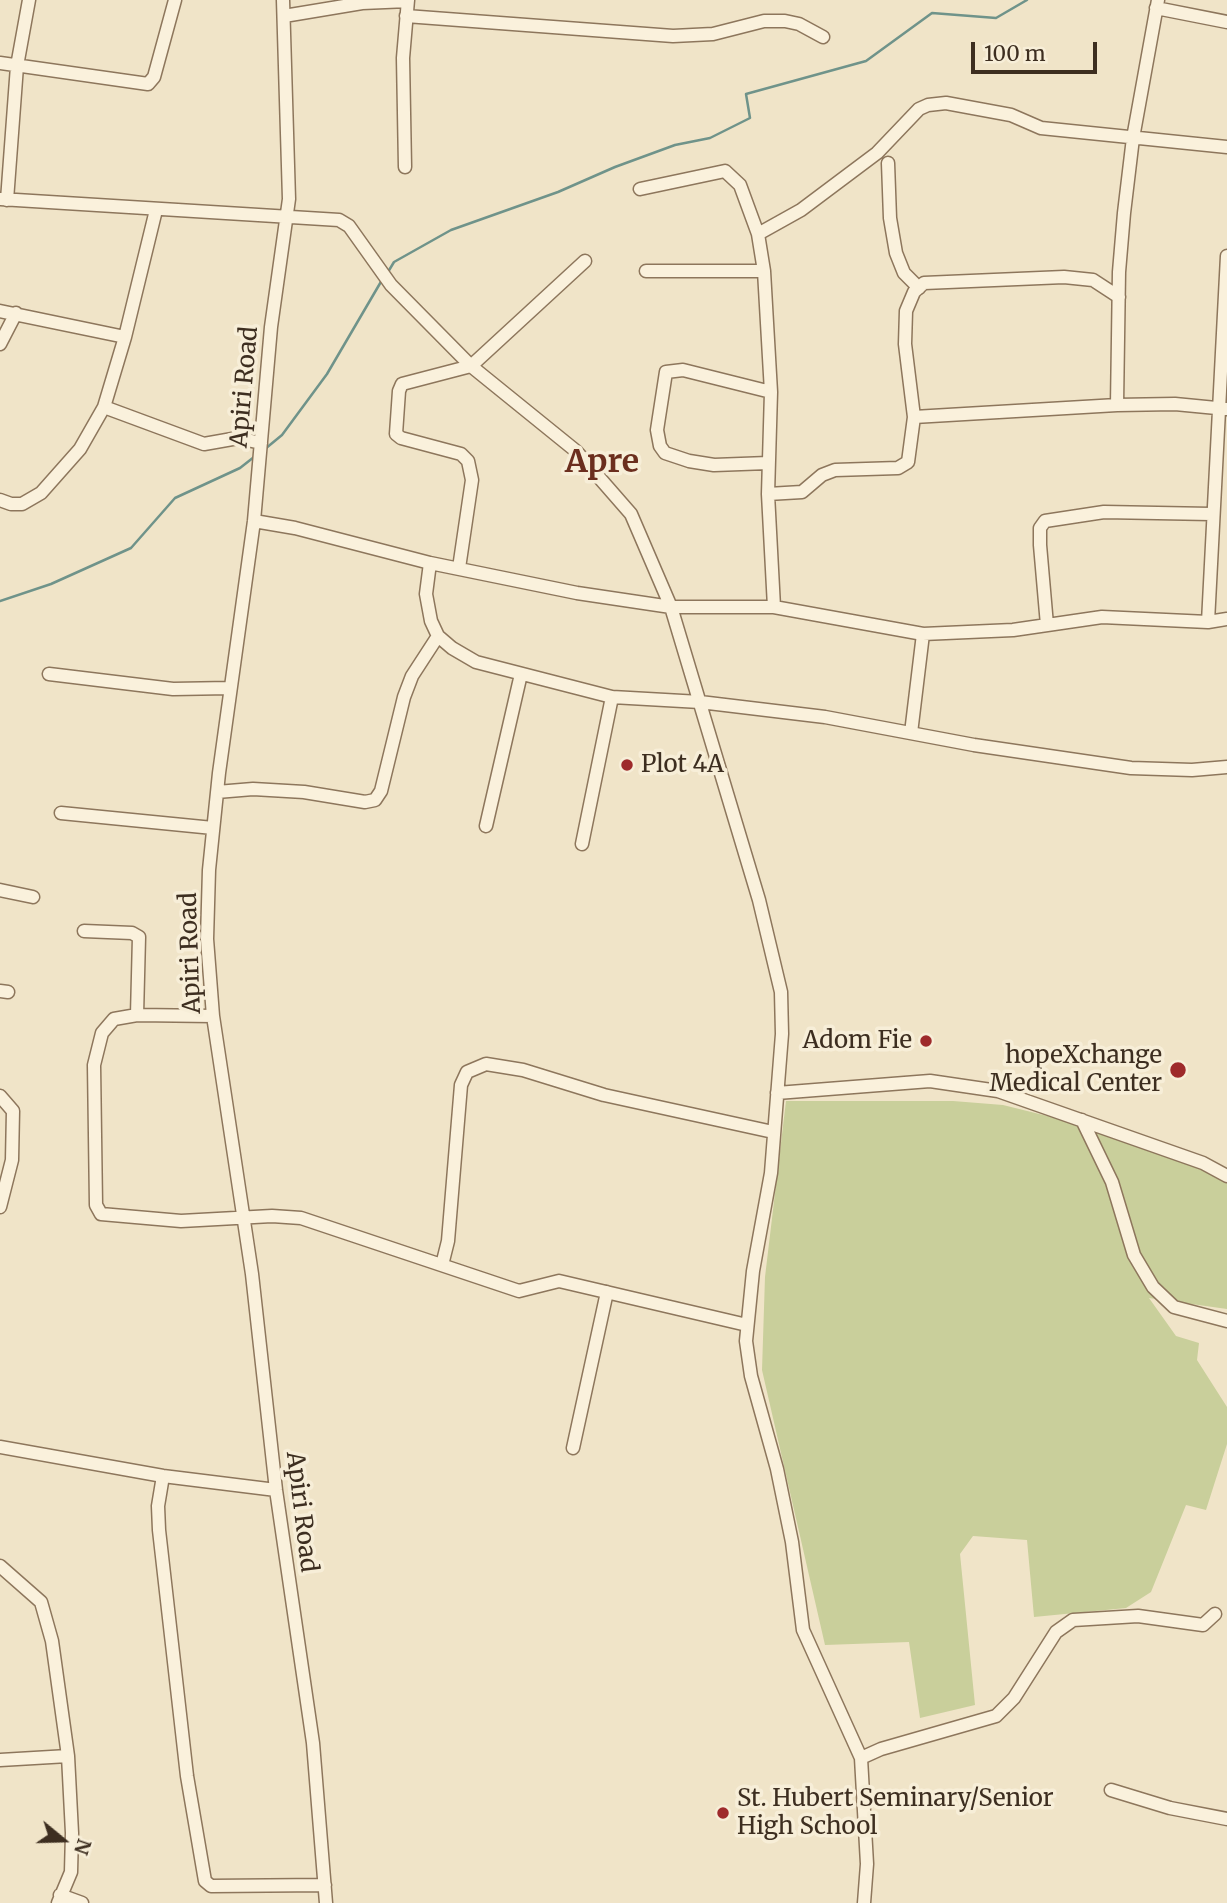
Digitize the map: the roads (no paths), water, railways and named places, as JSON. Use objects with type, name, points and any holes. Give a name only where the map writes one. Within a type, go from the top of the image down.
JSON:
[{"type":"street","points":[[29,0],[17,66],[3,200],[288,218],[326,216],[349,226],[391,285],[471,366],[576,452],[631,514],[671,607],[781,992],[782,1034],[771,1173],[753,1271],[747,1325],[751,1376],[777,1469],[792,1542],[803,1630],[861,1758],[867,1864],[864,1903]]},
{"type":"street","points":[[0,63],[148,84],[154,77],[175,0]]},
{"type":"street","name":"Apiri Road","points":[[284,0],[288,218],[271,327],[254,521],[229,688],[217,792],[207,939],[213,1016],[243,1219],[276,1490],[313,1743],[326,1903]]},
{"type":"street","points":[[284,16],[408,0],[403,96],[405,167]]},
{"type":"street","points":[[1117,405],[1119,297],[1133,138],[1157,4],[1227,22]]},
{"type":"street","points":[[406,16],[673,36],[713,34],[764,21],[785,21],[799,24],[823,37]]},
{"type":"street","points":[[758,234],[801,210],[877,153],[919,109],[928,105],[946,103],[1002,114],[1041,128],[1227,147]]},
{"type":"street","points":[[888,163],[890,218],[896,253],[904,273],[919,288]]},
{"type":"street","points":[[640,189],[725,171],[740,185],[758,234],[764,271],[771,392],[768,494],[774,607]]},
{"type":"street","points":[[0,500],[11,505],[22,504],[41,493],[80,449],[104,407],[125,337],[156,210]]},
{"type":"street","points":[[1208,622],[1211,514],[1222,409],[1227,256]]},
{"type":"street","points":[[459,568],[472,480],[468,461],[461,454],[401,438],[396,433],[402,384],[471,366],[585,261]]},
{"type":"street","points":[[646,271],[764,271]]},
{"type":"street","points":[[768,494],[802,492],[822,475],[835,470],[898,468],[908,462],[914,417],[905,344],[906,311],[924,283],[1064,277],[1093,281],[1119,297]]},
{"type":"street","points":[[0,312],[16,313],[125,337]]},
{"type":"street","points":[[0,344],[16,313]]},
{"type":"street","points":[[768,463],[713,465],[689,461],[665,453],[660,446],[657,430],[666,372],[683,370],[771,392]]},
{"type":"street","points":[[914,417],[1117,405],[1175,404],[1222,409]]},
{"type":"street","points":[[104,407],[204,443],[238,438],[261,443]]},
{"type":"street","points":[[1047,625],[1040,545],[1040,528],[1045,521],[1104,512],[1211,514]]},
{"type":"street","points":[[254,521],[295,528],[430,563],[577,593],[671,607],[774,607],[923,634],[975,633],[1102,617],[1208,622],[1227,618]]},
{"type":"street","points":[[430,563],[426,594],[431,621],[439,636],[476,663],[612,697],[700,702],[825,717],[1130,768],[1192,771],[1227,767]]},
{"type":"street","points":[[911,733],[923,634]]},
{"type":"street","points":[[217,792],[253,789],[304,792],[365,802],[374,800],[381,791],[404,697],[412,676],[439,636]]},
{"type":"street","points":[[49,674],[173,689],[229,688]]},
{"type":"street","points":[[486,826],[521,674]]},
{"type":"street","points":[[582,844],[612,697]]},
{"type":"street","points":[[61,813],[213,828]]},
{"type":"street","points":[[0,890],[33,897]]},
{"type":"street","points":[[83,931],[132,933],[139,937],[137,1015]]},
{"type":"street","points":[[213,1016],[137,1015],[110,1022],[102,1032],[94,1065],[96,1205],[102,1214],[181,1221],[271,1216],[301,1218],[519,1291],[559,1281],[747,1325]]},
{"type":"street","points":[[442,1265],[448,1241],[461,1085],[467,1072],[486,1064],[523,1070],[604,1095],[773,1132]]},
{"type":"street","points":[[777,1093],[853,1089],[875,1083],[900,1081],[955,1083],[998,1091],[1203,1163],[1227,1176]]},
{"type":"street","points":[[0,1096],[13,1111],[0,1207]]},
{"type":"street","points":[[1082,1120],[1112,1182],[1134,1255],[1153,1287],[1174,1307],[1227,1321]]},
{"type":"street","points":[[573,1448],[607,1292]]},
{"type":"street","points":[[0,1447],[163,1476],[276,1490]]},
{"type":"street","points":[[163,1476],[158,1506],[159,1530],[187,1776],[205,1881],[211,1886],[325,1885]]},
{"type":"street","points":[[0,1566],[41,1602],[52,1641],[68,1756],[72,1857],[71,1872],[59,1899],[82,1903]]},
{"type":"street","points":[[861,1758],[881,1749],[996,1716],[1014,1698],[1056,1632],[1073,1620],[1138,1616],[1203,1625],[1215,1614]]},
{"type":"street","points":[[0,1760],[68,1756]]},
{"type":"street","points":[[1111,1790],[1170,1808],[1227,1819]]},
{"type":"waterway","points":[[388,272],[394,262],[451,230],[558,192],[675,145],[710,138],[750,118],[746,94],[866,61],[932,13],[996,18],[1027,0]]},
{"type":"waterway","points":[[265,449],[282,435],[327,374],[382,280]]},
{"type":"waterway","points":[[0,601],[51,584],[131,548],[175,498],[240,468],[254,457]]},
{"type":"place","name":"Plot 4A","points":[[627,765]]},
{"type":"place","name":"Adom Fie","points":[[926,1041]]},
{"type":"place","name":"hopeXchange Medical Center","points":[[1178,1070]]},
{"type":"place","name":"St. Hubert Seminary/Senior High School","points":[[723,1813]]},
{"type":"district","name":"Apre","points":[[602,463]]}]
